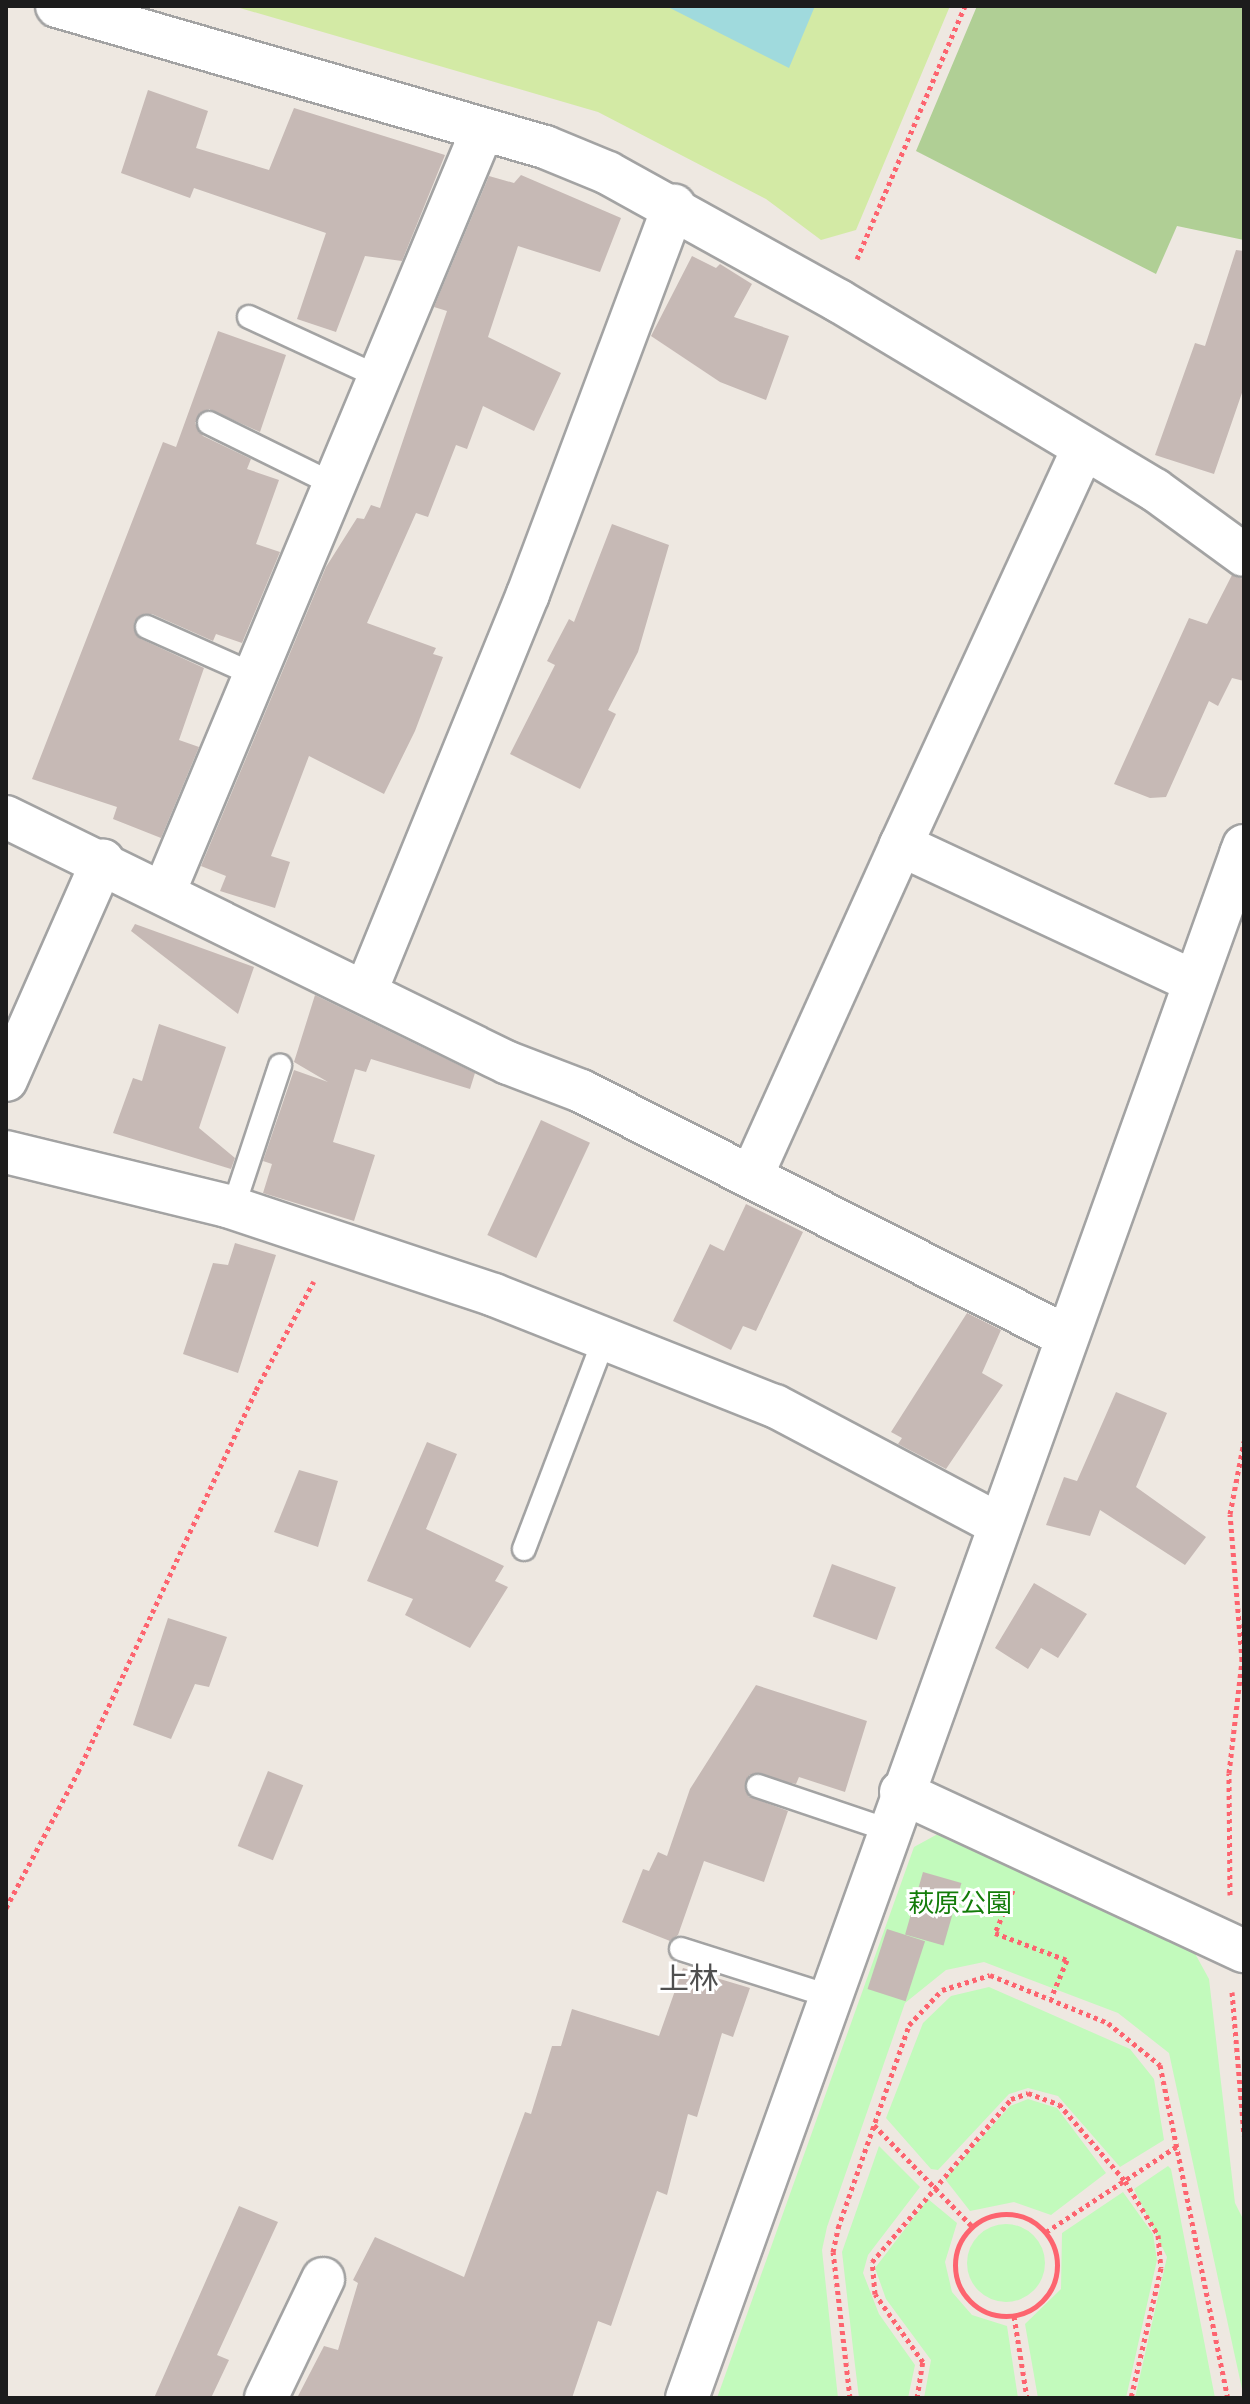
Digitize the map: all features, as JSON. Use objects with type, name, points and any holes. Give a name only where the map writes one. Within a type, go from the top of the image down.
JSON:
[{"type":"street","points":[[57,6],[165,21],[482,131],[545,147],[674,206],[1242,541]]},
{"type":"street","points":[[165,890],[482,131]]},
{"type":"street","points":[[366,991],[528,594],[674,206]]},
{"type":"street","points":[[752,1175],[1083,449]]},
{"type":"street","points":[[6,817],[103,860],[366,991],[752,1175],[1066,1336]]},
{"type":"street","points":[[901,845],[1192,981]]},
{"type":"street","points":[[687,2398],[1192,981],[1243,852]]},
{"type":"street","points":[[6,1080],[103,860]]},
{"type":"street","points":[[6,1152],[233,1208],[604,1339],[775,1406],[998,1524]]},
{"type":"street","points":[[895,1811],[1028,1852],[1236,1947]]},
{"type":"street","points":[[266,2398],[323,2279]]},
{"type":"lane","points":[[249,317],[379,377]]},
{"type":"lane","points":[[209,423],[335,485]]},
{"type":"lane","points":[[147,627],[255,675]]},
{"type":"lane","points":[[233,1208],[280,1066]]},
{"type":"lane","points":[[524,1549],[604,1339]]},
{"type":"lane","points":[[758,1786],[895,1811]]},
{"type":"lane","points":[[681,1949],[829,1996]]},
{"type":"path","points":[[839,301],[965,6]]},
{"type":"path","points":[[6,1908],[78,1772],[256,1390],[335,1242]]},
{"type":"path","points":[[1244,1441],[1230,1514],[1242,1660],[1229,1773],[1244,2135]]},
{"type":"path","points":[[1028,1852],[995,1933],[1067,1960],[1051,1998]]},
{"type":"path","points":[[850,2398],[833,2252],[874,2125],[909,2025],[942,1990],[990,1975],[1051,1998],[1145,2047],[1167,2086],[1228,2398]]},
{"type":"path","points":[[917,2398],[923,2362],[869,2280],[882,2246],[932,2185],[1011,2099],[1028,2093],[1059,2104],[1125,2181],[1158,2235],[1161,2254],[1131,2398]]},
{"type":"path","points":[[874,2125],[972,2226]]},
{"type":"path","points":[[1046,2232],[1179,2145]]},
{"type":"path","points":[[1002,2213],[1026,2218],[1046,2232],[1055,2248],[1054,2283],[1038,2304],[1014,2316],[982,2310],[960,2287],[956,2254],[972,2226],[1002,2213]]},
{"type":"path","points":[[1014,2316],[1027,2398]]},
{"type":"green space","points":[[233,6],[950,6],[856,230],[821,240],[766,199],[598,112]]},
{"type":"green space","points":[[977,6],[1244,6],[1244,240],[1177,226],[1156,274],[916,151]]},
{"type":"green space","name":"萩原公園","points":[[945,1830],[1192,1948],[1209,1979],[1235,2203],[1244,2221],[1244,2398],[1169,2053],[1118,2013],[984,1962],[946,1970],[905,2003],[827,2227],[822,2250],[838,2398],[717,2398],[914,1847]]},
{"type":"green space","name":"萩原公園","points":[[989,1987],[1130,2049],[1154,2079],[1164,2140],[1120,2167],[1058,2096],[1028,2088],[1009,2094],[938,2170],[931,2169],[886,2118],[923,2023],[951,1996]]},
{"type":"green space","points":[[1028,2099],[1057,2108],[1106,2173],[1051,2215],[1014,2202],[970,2211],[945,2179],[1010,2106]]},
{"type":"green space","points":[[879,2146],[920,2187],[868,2255],[863,2273],[879,2314],[915,2365],[908,2398],[859,2398],[854,2357],[842,2252]]},
{"type":"green space","points":[[1168,2166],[1215,2398],[1135,2398],[1167,2257],[1134,2189]]},
{"type":"green space","points":[[1123,2192],[1153,2234],[1157,2260],[1126,2398],[1038,2398],[1025,2324],[1061,2289],[1062,2233]]},
{"type":"green space","points":[[928,2199],[957,2223],[945,2262],[952,2292],[972,2315],[1007,2326],[1018,2398],[924,2398],[931,2360],[886,2299],[875,2268]]},
{"type":"green space","points":[[1006,2224],[1021,2227],[1033,2236],[1042,2248],[1045,2263],[1042,2278],[1033,2290],[1021,2299],[1006,2302],[991,2299],[979,2290],[970,2278],[967,2263],[970,2248],[979,2236],[991,2227]]},
{"type":"water","points":[[666,6],[815,6],[789,68]]},
{"type":"building","points":[[148,90],[208,111],[196,148],[269,170],[294,108],[445,155],[402,261],[365,256],[336,332],[297,319],[326,233],[194,188],[190,198],[121,173]]},
{"type":"building","points":[[521,175],[621,218],[600,272],[518,246],[488,337],[561,373],[534,431],[483,406],[467,449],[456,445],[428,517],[416,513],[367,623],[436,648],[433,654],[443,657],[415,731],[384,794],[309,756],[271,856],[290,862],[275,908],[220,891],[226,876],[201,866],[326,567],[357,518],[364,519],[371,505],[380,508],[447,311],[434,307],[489,176],[514,183]]},
{"type":"building","points":[[1236,250],[1244,251],[1244,387],[1214,474],[1155,455],[1195,343],[1205,346]]},
{"type":"building","points":[[692,256],[716,268],[720,264],[752,284],[734,317],[789,336],[766,400],[720,382],[651,336]]},
{"type":"building","points":[[218,331],[286,355],[260,432],[209,409],[195,423],[203,436],[251,459],[247,469],[279,480],[256,544],[280,552],[242,643],[216,634],[213,641],[152,614],[134,622],[141,639],[204,668],[179,740],[199,747],[161,838],[113,819],[117,807],[32,779],[163,442],[176,447]]},
{"type":"building","points":[[612,524],[669,545],[638,652],[608,710],[616,714],[580,789],[510,754],[555,665],[547,661],[569,619],[574,622]]},
{"type":"building","points":[[1232,575],[1244,579],[1244,681],[1232,678],[1218,706],[1209,701],[1166,797],[1150,798],[1114,784],[1189,618],[1207,624]]},
{"type":"building","points":[[135,924],[254,967],[238,1014],[131,931]]},
{"type":"building","points":[[315,995],[475,1073],[470,1089],[371,1059],[366,1072],[355,1069],[333,1142],[375,1155],[354,1221],[263,1193],[272,1164],[263,1161],[294,1070],[328,1082],[294,1062]]},
{"type":"building","points":[[159,1024],[226,1047],[199,1128],[235,1158],[231,1169],[113,1133],[133,1078],[142,1081]]},
{"type":"building","points":[[541,1120],[590,1143],[536,1258],[487,1235]]},
{"type":"building","points":[[746,1204],[803,1232],[756,1331],[743,1326],[731,1350],[673,1321],[710,1244],[724,1251]]},
{"type":"building","points":[[235,1243],[276,1255],[238,1373],[183,1354],[213,1263],[228,1265]]},
{"type":"building","points":[[967,1313],[1001,1330],[982,1373],[1003,1385],[946,1469],[898,1444],[902,1438],[891,1432]]},
{"type":"building","points":[[1116,1392],[1167,1413],[1136,1487],[1206,1537],[1185,1565],[1100,1510],[1090,1536],[1046,1525],[1064,1477],[1077,1481]]},
{"type":"building","points":[[427,1442],[457,1454],[426,1529],[504,1566],[495,1581],[508,1587],[470,1648],[405,1615],[413,1599],[367,1581]]},
{"type":"building","points":[[299,1470],[338,1481],[318,1547],[274,1532]]},
{"type":"building","points":[[832,1564],[896,1587],[877,1640],[813,1617]]},
{"type":"building","points":[[1034,1583],[1087,1614],[1058,1658],[1041,1648],[1028,1669],[995,1648]]},
{"type":"building","points":[[168,1618],[227,1637],[209,1687],[195,1684],[171,1739],[133,1725]]},
{"type":"building","points":[[756,1685],[867,1721],[845,1792],[799,1777],[796,1784],[749,1775],[748,1796],[788,1811],[764,1882],[704,1861],[678,1935],[670,1941],[622,1922],[643,1869],[649,1871],[658,1852],[667,1856],[690,1789]]},
{"type":"building","points":[[268,1771],[303,1785],[273,1860],[238,1846]]},
{"type":"building","points":[[923,1872],[961,1883],[944,1946],[905,1934]]},
{"type":"building","points":[[887,1929],[925,1941],[906,2001],[868,1989]]},
{"type":"building","points":[[683,1968],[750,1988],[733,2037],[722,2033],[697,2117],[688,2114],[667,2195],[657,2191],[611,2326],[598,2321],[572,2398],[297,2398],[324,2346],[338,2350],[358,2283],[353,2280],[375,2237],[464,2277],[525,2112],[531,2114],[552,2046],[561,2046],[572,2009],[659,2036]]},
{"type":"building","points":[[239,2206],[278,2222],[217,2355],[229,2360],[211,2398],[154,2398]]},
{"type":"district","name":"上林","points":[[689,1979]]}]
